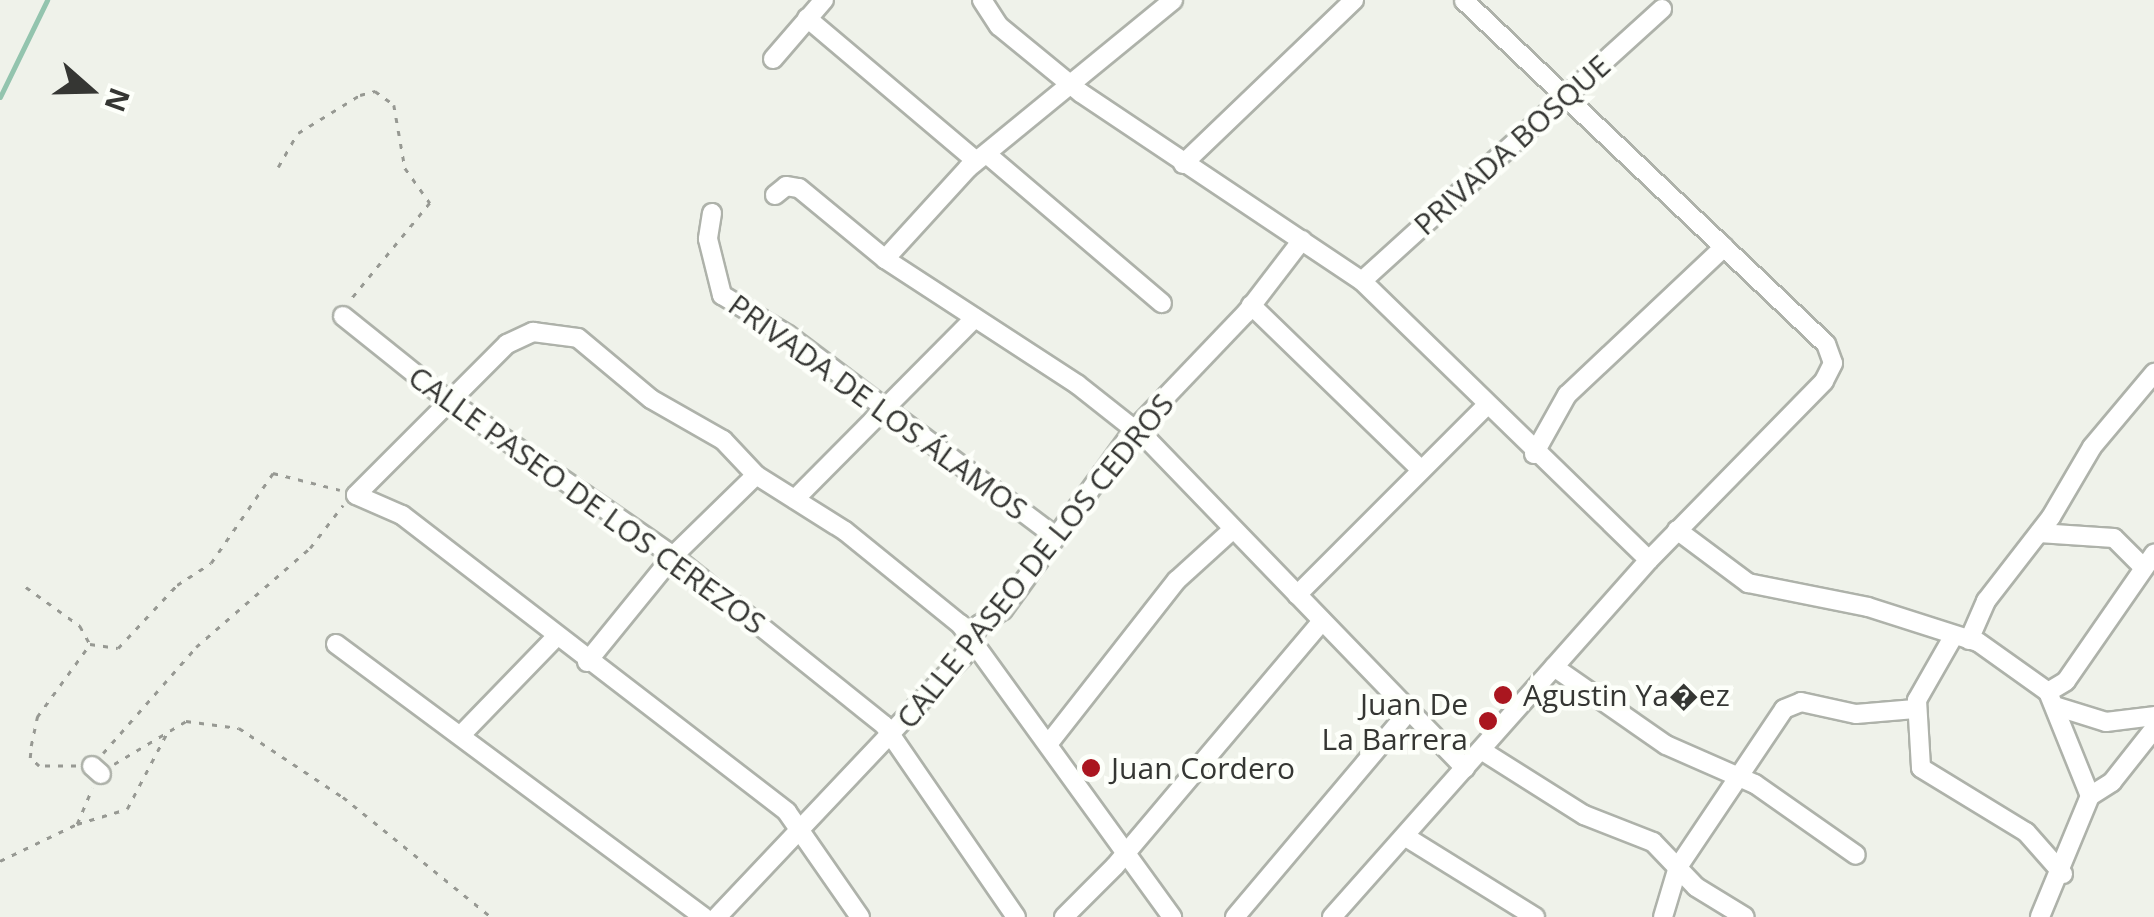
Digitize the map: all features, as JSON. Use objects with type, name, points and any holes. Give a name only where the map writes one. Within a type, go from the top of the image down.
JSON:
[{"type":"street","points":[[982,0],[999,26],[1070,82],[1183,164],[1362,281],[1485,407],[1650,560]]},
{"type":"street","points":[[885,259],[982,159],[1070,82],[1174,0]]},
{"type":"street","points":[[1183,164],[1354,0]]},
{"type":"street","points":[[1332,917],[1676,530],[1824,380],[1832,363],[1826,344],[1464,0]]},
{"type":"street","points":[[773,58],[821,1]]},
{"type":"street","name":"PRIVADA BOSQUE","points":[[1362,281],[1662,9]]},
{"type":"street","points":[[807,18],[1162,304]]},
{"type":"street","points":[[774,195],[795,186],[885,259],[1134,430],[1466,768]]},
{"type":"street","name":"PRIVADA DE LOS ÁLAMOS","points":[[712,213],[708,239],[722,295],[788,334],[1053,534]]},
{"type":"street","name":"CALLE PASEO DE LOS CEDROS","points":[[717,917],[892,739],[973,638],[979,625],[1002,610],[1053,534],[1134,430],[1252,304],[1302,240]]},
{"type":"street","points":[[1534,454],[1567,395],[1724,247]]},
{"type":"street","points":[[1252,304],[1421,470]]},
{"type":"street","name":"CALLE PASEO DE LOS CEREZOS","points":[[343,316],[448,400],[673,556],[884,725],[1016,917]]},
{"type":"street","points":[[794,498],[975,318]]},
{"type":"street","points":[[860,917],[787,812],[554,639],[402,515],[356,495],[448,400],[521,336],[564,333],[595,348],[651,399],[723,440],[756,475],[885,562],[973,638],[1172,917]]},
{"type":"street","points":[[2063,874],[2026,832],[1921,768],[1915,708],[1986,601],[2039,533],[2092,446],[2147,395],[2154,373]]},
{"type":"street","points":[[1297,596],[1485,407]]},
{"type":"street","points":[[587,662],[673,556],[756,475]]},
{"type":"street","points":[[1676,530],[1748,583],[1868,607],[1961,639],[2053,700],[2106,722],[2154,716]]},
{"type":"street","points":[[1049,743],[1177,580],[1231,531]]},
{"type":"street","points":[[2039,533],[2114,538],[2149,561],[2053,700]]},
{"type":"street","points":[[1064,917],[1125,852],[1322,621]]},
{"type":"street","points":[[461,735],[554,639]]},
{"type":"street","points":[[336,644],[704,917]]},
{"type":"street","points":[[1554,667],[1666,744],[1740,776],[1856,855]]},
{"type":"street","points":[[2049,913],[2090,796],[2053,700]]},
{"type":"street","points":[[1663,917],[1677,889],[1678,868],[1784,709],[1801,702],[1856,714],[1915,708]]},
{"type":"street","points":[[1235,917],[1409,711]]},
{"type":"street","points":[[2090,796],[2112,782],[2154,729]]},
{"type":"street","points":[[1481,750],[1584,815],[1653,842],[1678,868],[1745,917]]},
{"type":"street","points":[[1406,837],[1535,917]]},
{"type":"path","points":[[278,167],[298,132],[327,113],[375,91],[394,105],[401,157],[430,203],[343,316]]},
{"type":"path","points":[[26,587],[80,626],[90,644],[111,649],[130,641],[178,584],[210,563],[273,473],[356,495],[310,548],[196,648],[96,770],[77,824]]},
{"type":"path","points":[[90,644],[37,716],[30,758],[39,766],[96,770],[170,728],[198,720],[252,734],[343,797],[466,903],[491,917]]},
{"type":"path","points":[[0,861],[77,824],[127,810],[170,728]]},
{"type":"waterway","points":[[0,97],[47,0]]},
{"type":"place","name":"Agustin Ya�ez","points":[[1503,695]]},
{"type":"place","name":"Juan De La Barrera","points":[[1488,721]]},
{"type":"place","name":"Juan Cordero","points":[[1091,768]]}]
